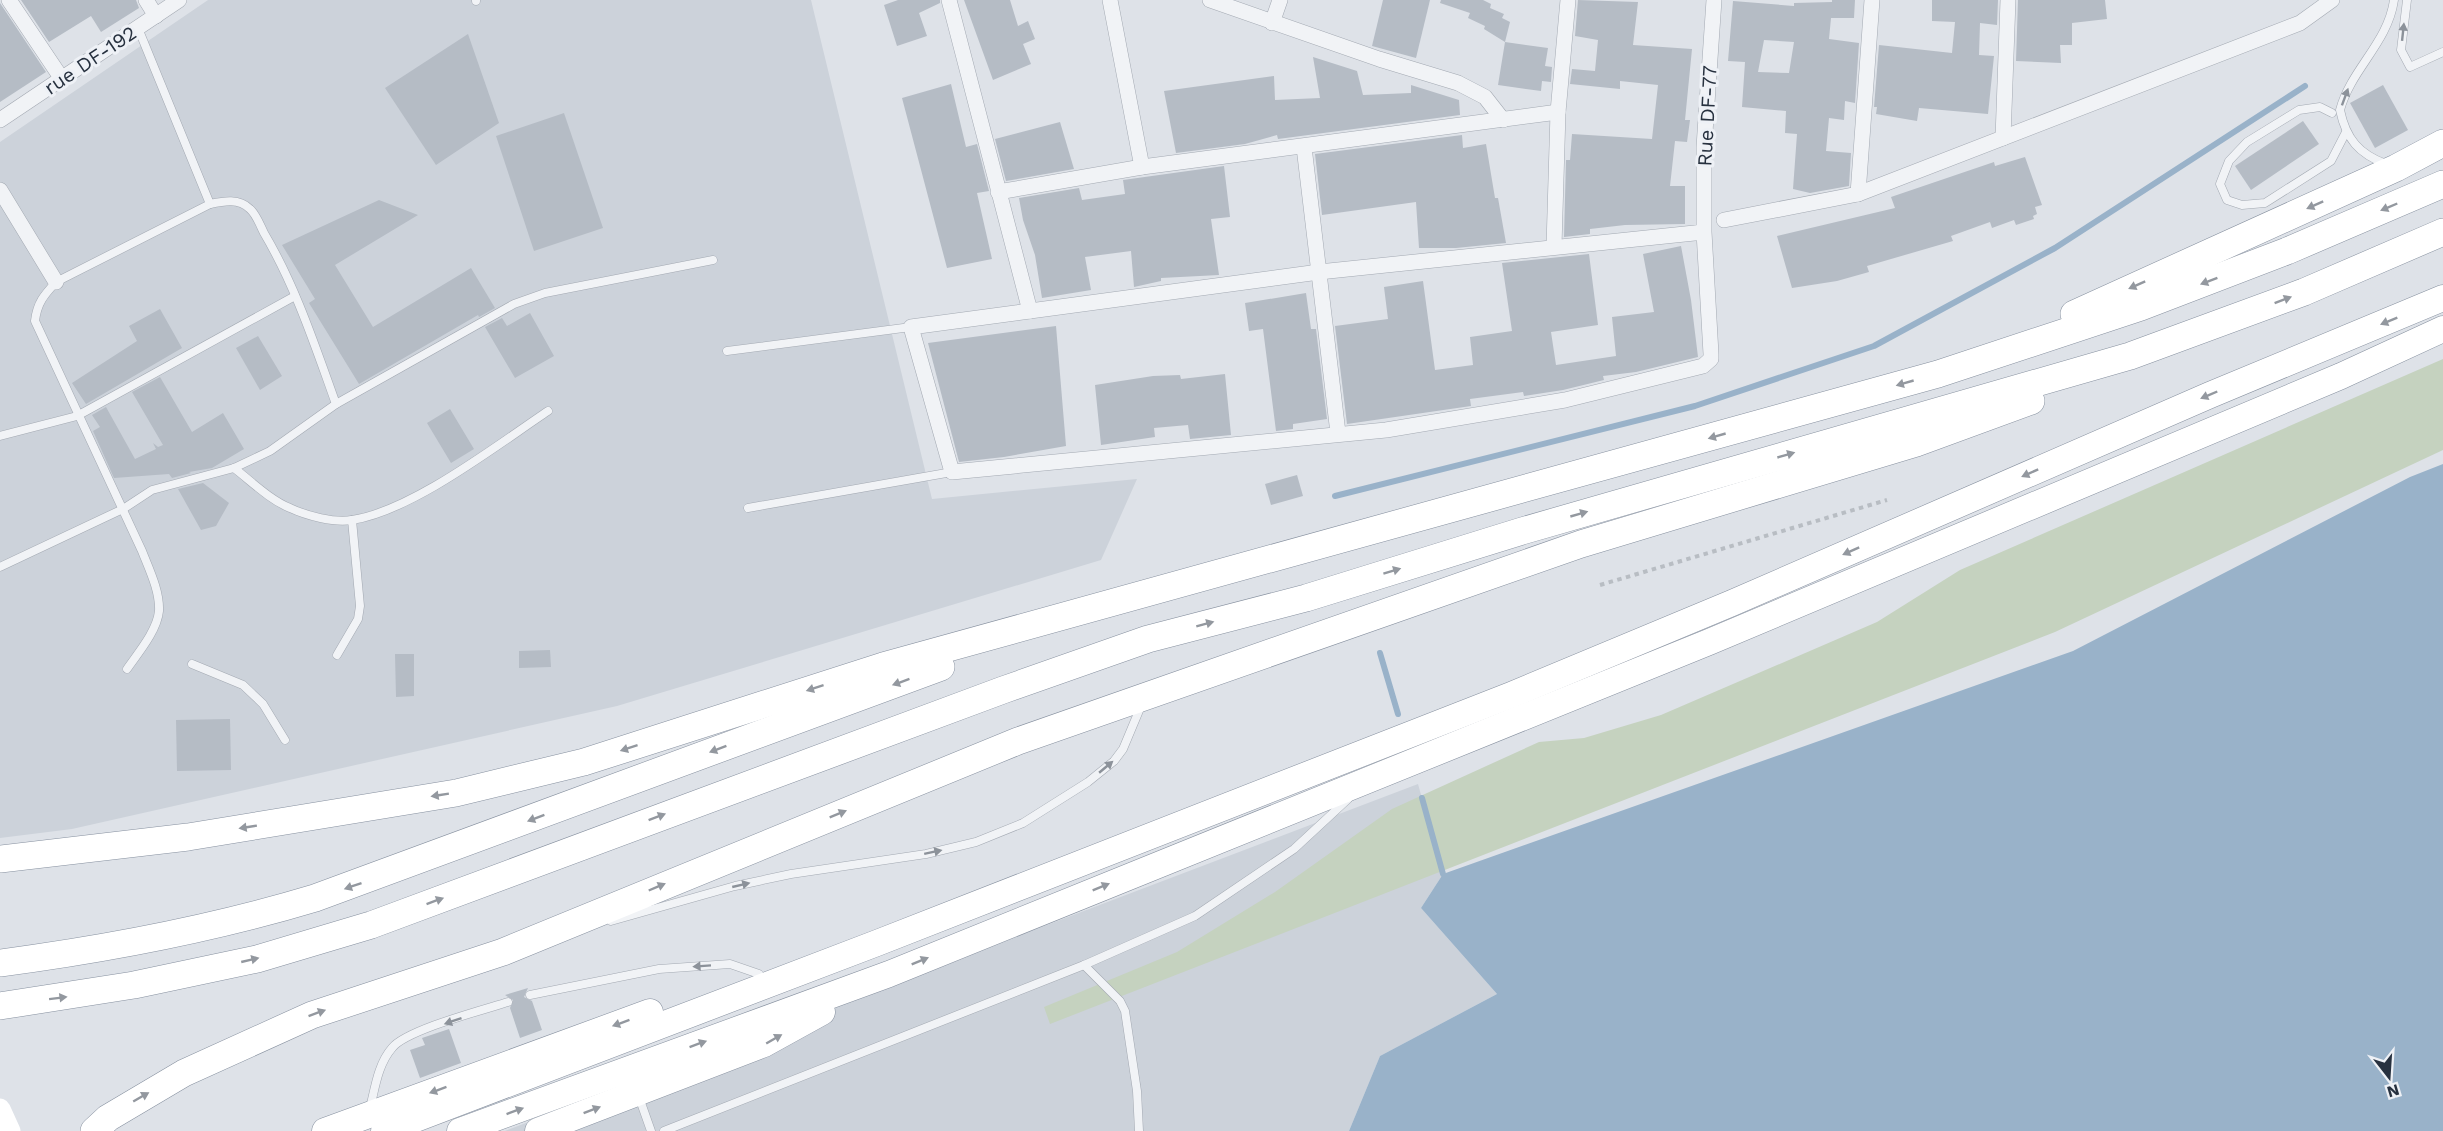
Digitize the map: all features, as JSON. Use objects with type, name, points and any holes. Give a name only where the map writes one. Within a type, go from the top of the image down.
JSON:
[{"type":"highway","points":[[1938,374],[2396,168],[2443,143]]},
{"type":"highway","points":[[0,859],[188,837],[456,793],[584,762],[883,666],[1938,374],[2142,307],[2287,251],[2443,184]]},
{"type":"highway","points":[[0,1005],[71,997],[156,981],[257,958],[371,926],[1003,690],[1148,639],[1306,598],[1522,531],[2130,356],[2304,292],[2443,232]]},
{"type":"highway","points":[[325,1131],[376,1123],[877,943],[1522,691],[1743,599],[2210,394],[2443,298]]},
{"type":"highway","points":[[460,1131],[888,974],[1709,642],[2341,376],[2443,328]]},
{"type":"highway","points":[[94,1131],[108,1118],[184,1073],[312,1015],[503,952],[1018,741],[1581,544],[1916,443],[2025,405],[2130,356]]},
{"type":"highway","points":[[0,963],[58,955],[241,920],[355,885],[848,700],[1134,598]]},
{"type":"highway","points":[[376,1123],[759,974],[877,943]]},
{"type":"highway","points":[[538,1131],[764,1044],[888,974]]},
{"type":"main road","points":[[0,1109],[10,1131]]},
{"type":"street","points":[[9,0],[62,79]]},
{"type":"street","points":[[146,0],[156,16]]},
{"type":"street","name":"rue DF-192","points":[[0,120],[179,0]]},
{"type":"street","points":[[949,0],[1030,311]]},
{"type":"street","points":[[1110,0],[1142,167]]},
{"type":"street","points":[[1210,0],[1272,23],[1473,89],[1485,97],[1503,120]]},
{"type":"street","points":[[1272,23],[1280,0]]},
{"type":"street","points":[[1554,246],[1558,112],[1568,0]]},
{"type":"street","name":"Rue DF-77","points":[[1338,433],[1386,430],[1565,400],[1708,363],[1711,354],[1704,232],[1704,147],[1714,0]]},
{"type":"street","points":[[1858,194],[1872,0]]},
{"type":"street","points":[[2003,138],[2008,0]]},
{"type":"street","points":[[1724,220],[1858,194],[2300,23],[2332,0]]},
{"type":"street","points":[[998,192],[1142,167],[1558,112]]},
{"type":"street","points":[[1304,147],[1319,272],[1338,433],[952,472],[911,327],[1319,272],[1704,232]]},
{"type":"street","points":[[0,190],[56,282]]},
{"type":"lane","points":[[2396,168],[2368,158],[2351,142],[2340,110],[2344,96],[2385,33],[2394,4],[2401,0]]},
{"type":"lane","points":[[2407,0],[2401,50],[2410,67],[2443,52]]},
{"type":"lane","points":[[138,28],[210,204]]},
{"type":"lane","points":[[2332,113],[2319,107],[2299,110],[2247,142],[2229,160],[2220,184],[2227,200],[2242,205],[2265,203],[2331,161],[2346,132]]},
{"type":"lane","points":[[127,669],[147,640],[159,611],[154,583],[123,509],[35,321],[39,301],[56,282],[210,204],[226,201],[239,202],[251,209],[272,245],[307,322],[336,404]]},
{"type":"lane","points":[[0,567],[123,509],[152,490],[234,468],[270,451],[336,404],[514,304],[545,293],[713,260]]},
{"type":"lane","points":[[0,436],[78,416],[295,296]]},
{"type":"lane","points":[[727,351],[911,327]]},
{"type":"lane","points":[[234,468],[289,508],[320,518],[352,520],[393,507],[437,485],[548,411]]},
{"type":"lane","points":[[748,508],[952,472]]},
{"type":"lane","points":[[337,655],[358,619],[360,606],[352,520]]},
{"type":"lane","points":[[192,664],[243,685],[263,704],[285,740]]},
{"type":"lane","points":[[602,924],[735,886],[802,872],[926,854],[976,842],[1023,823],[1088,782],[1114,760],[1123,749],[1146,695]]},
{"type":"lane","points":[[663,1131],[1084,965],[1196,916],[1294,849],[1372,777]]},
{"type":"lane","points":[[503,952],[591,927]]},
{"type":"lane","points":[[530,995],[659,969],[730,964],[759,974]]},
{"type":"lane","points":[[1084,965],[1096,980],[1120,1000],[1125,1011],[1137,1090],[1139,1131]]},
{"type":"lane","points":[[376,1123],[379,1070],[392,1047],[413,1035],[508,1002]]},
{"type":"lane","points":[[638,1093],[651,1131]]},
{"type":"path","points":[[1600,585],[1887,500]]},
{"type":"shaded area","points":[[208,0],[811,0],[932,499],[1137,479],[1101,560],[617,706],[72,829],[0,838],[0,142]]},
{"type":"shaded area","points":[[1418,784],[1443,874],[1421,908],[1497,994],[1380,1056],[1349,1131],[505,1131]]},
{"type":"green space","points":[[2443,359],[2443,450],[2055,632],[1050,1024],[1044,1007],[1177,952],[1275,892],[1392,809],[1539,742],[1584,738],[1661,715],[1877,622],[1960,570]]},
{"type":"water","points":[[2443,464],[2443,1131],[1349,1131],[1380,1056],[1497,994],[1421,908],[1443,874],[2073,651],[2410,477]]},
{"type":"building","points":[[21,0],[136,0],[139,8],[101,32],[91,16],[49,42]]},
{"type":"building","points":[[898,0],[940,0],[940,3],[919,13],[927,36],[897,46],[884,5]]},
{"type":"building","points":[[964,0],[1010,0],[1018,26],[1028,21],[1035,39],[1023,44],[1031,64],[993,80]]},
{"type":"building","points":[[1383,0],[1430,0],[1416,58],[1372,46]]},
{"type":"building","points":[[1441,0],[1483,0],[1491,4],[1490,8],[1504,14],[1502,18],[1510,22],[1505,42],[1484,29],[1485,26],[1468,18],[1470,13],[1440,3]]},
{"type":"building","points":[[1578,0],[1638,2],[1633,45],[1692,49],[1685,120],[1690,120],[1687,142],[1675,141],[1670,186],[1685,186],[1685,224],[1625,225],[1590,229],[1590,234],[1564,237],[1566,160],[1570,160],[1572,134],[1652,139],[1658,85],[1620,81],[1620,89],[1570,84],[1572,69],[1595,71],[1598,40],[1575,36]]},
{"type":"building","points":[[1832,0],[1855,0],[1854,18],[1831,18],[1829,39],[1859,43],[1855,103],[1845,101],[1844,120],[1829,118],[1826,151],[1851,153],[1849,186],[1810,193],[1793,189],[1797,134],[1785,133],[1786,111],[1742,107],[1745,62],[1728,61],[1733,1],[1794,6],[1794,3],[1832,2]],"holes":[[[1764,40],[1794,42],[1789,73],[1758,72]]]},
{"type":"building","points":[[1932,0],[1998,0],[1997,25],[1980,23],[1979,55],[1994,56],[1988,114],[1919,108],[1917,121],[1876,114],[1877,107],[1874,107],[1879,45],[1952,53],[1955,22],[1932,21]]},
{"type":"building","points":[[2018,0],[2105,0],[2107,19],[2072,23],[2072,45],[2060,45],[2061,63],[2016,61]]},
{"type":"building","points":[[0,3],[46,72],[0,102]]},
{"type":"building","points":[[468,34],[499,123],[436,165],[385,88]]},
{"type":"building","points":[[1505,42],[1548,48],[1545,66],[1552,67],[1551,82],[1542,81],[1541,91],[1498,85]]},
{"type":"building","points":[[1313,57],[1357,71],[1363,95],[1411,93],[1411,85],[1459,100],[1460,115],[1278,139],[1277,135],[1245,144],[1176,153],[1164,91],[1274,76],[1275,100],[1320,98]]},
{"type":"building","points":[[951,84],[966,147],[977,144],[989,191],[977,193],[992,259],[947,268],[902,98]]},
{"type":"building","points":[[2383,85],[2408,130],[2375,148],[2350,103]]},
{"type":"building","points":[[564,113],[603,228],[534,251],[496,136]]},
{"type":"building","points":[[2303,121],[2319,144],[2251,190],[2235,166]]},
{"type":"building","points":[[1060,122],[1074,169],[1006,181],[995,139]]},
{"type":"building","points":[[1462,135],[1463,148],[1486,144],[1495,198],[1498,198],[1506,243],[1456,248],[1419,248],[1416,202],[1322,215],[1315,154]]},
{"type":"building","points":[[2025,157],[2042,205],[2035,207],[2037,214],[2033,216],[2034,219],[2016,225],[2014,220],[1992,228],[1990,222],[1951,236],[1953,241],[1867,266],[1869,272],[1837,281],[1792,288],[1777,236],[1895,208],[1891,197],[1994,162],[1995,166]]},
{"type":"building","points":[[1224,166],[1230,217],[1211,219],[1219,275],[1161,278],[1161,281],[1134,287],[1131,251],[1085,257],[1091,290],[1042,298],[1035,255],[1023,220],[1019,198],[1079,188],[1082,200],[1125,194],[1123,180]]},
{"type":"building","points":[[379,200],[418,215],[335,265],[373,327],[471,268],[495,308],[479,317],[478,315],[359,384],[309,303],[315,299],[282,245]]},
{"type":"building","points":[[1681,246],[1698,357],[1636,372],[1603,376],[1604,380],[1563,390],[1524,396],[1523,392],[1470,399],[1471,406],[1347,424],[1335,326],[1388,319],[1384,287],[1423,281],[1435,370],[1473,365],[1470,337],[1512,331],[1502,263],[1589,254],[1598,325],[1551,332],[1556,365],[1616,356],[1612,317],[1654,312],[1643,254]]},
{"type":"building","points":[[1306,293],[1311,329],[1316,329],[1327,419],[1293,424],[1293,429],[1276,431],[1263,329],[1249,331],[1245,303]]},
{"type":"building","points":[[160,309],[182,348],[86,404],[72,383],[137,341],[129,326]]},
{"type":"building","points":[[530,313],[554,356],[515,378],[485,327],[502,318],[507,326]]},
{"type":"building","points":[[1056,326],[1066,446],[959,462],[928,343]]},
{"type":"building","points":[[258,336],[282,376],[260,390],[236,348]]},
{"type":"building","points":[[1225,374],[1231,435],[1190,439],[1188,425],[1154,428],[1155,437],[1101,445],[1095,385],[1153,376],[1180,375],[1181,379]]},
{"type":"building","points":[[160,377],[192,432],[223,413],[244,449],[212,468],[172,478],[169,474],[114,478],[93,431],[100,427],[92,415],[106,407],[135,459],[156,449],[153,443],[158,447],[163,445],[132,392]]},
{"type":"building","points":[[450,409],[474,449],[451,463],[427,423]]},
{"type":"building","points":[[1297,475],[1303,496],[1271,505],[1265,484]]},
{"type":"building","points":[[203,483],[229,503],[216,526],[201,530],[178,489]]},
{"type":"building","points":[[550,650],[551,667],[519,668],[519,651]]},
{"type":"building","points":[[395,654],[414,654],[414,696],[396,697]]},
{"type":"building","points":[[230,719],[231,770],[177,771],[176,720]]},
{"type":"building","points":[[528,988],[524,997],[532,1001],[542,1030],[520,1038],[510,1008],[513,1000],[505,995]]},
{"type":"building","points":[[449,1029],[461,1063],[420,1078],[410,1050],[425,1045],[422,1038]]},
{"type":"waterway","points":[[1335,496],[1695,406],[1874,346],[2055,248],[2305,86]]},
{"type":"waterway","points":[[1380,653],[1398,714]]},
{"type":"waterway","points":[[1422,798],[1443,874]]}]
